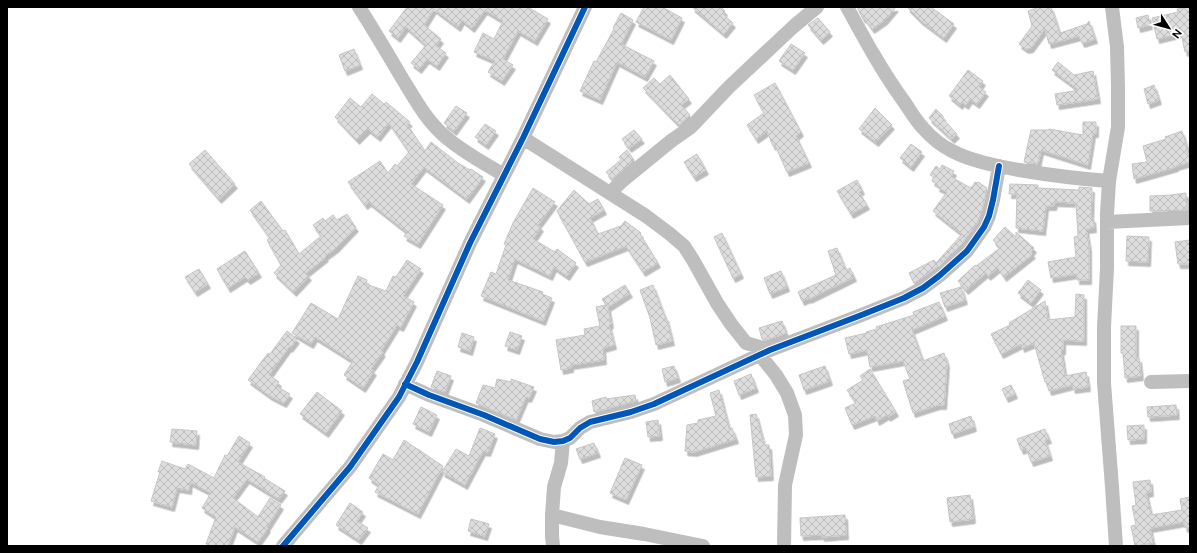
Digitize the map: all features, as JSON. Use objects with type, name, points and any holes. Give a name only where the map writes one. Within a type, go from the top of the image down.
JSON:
[{"type":"street","points":[[359,7],[424,114],[447,138],[504,175]]},
{"type":"street","points":[[283,546],[350,467],[399,397],[442,308],[470,244],[586,7]]},
{"type":"street","points":[[610,193],[670,141],[691,127],[729,87],[793,27],[817,7]]},
{"type":"street","points":[[847,7],[890,81],[923,128],[951,151],[999,166],[1078,179],[1110,182]]},
{"type":"street","points":[[1112,7],[1117,47],[1118,127],[1110,182],[1107,222],[1104,383],[1116,546]]},
{"type":"street","points":[[523,138],[646,216],[684,246],[731,324],[746,342],[765,352],[787,393],[795,414],[796,435],[785,485],[784,546]]},
{"type":"street","points":[[405,384],[540,439],[554,442],[563,441],[570,438],[580,428],[590,422],[630,412],[654,404],[765,352],[904,298],[923,288],[967,251],[984,227],[989,216],[993,200],[999,166]]},
{"type":"street","points":[[1107,222],[1190,218]]},
{"type":"street","points":[[741,364],[746,342]]},
{"type":"street","points":[[1151,382],[1190,381]]},
{"type":"street","points":[[553,546],[552,515],[554,488],[561,463],[563,441]]},
{"type":"street","points":[[552,515],[600,527],[703,546]]},
{"type":"building","points":[[407,7],[528,7],[548,19],[535,41],[518,31],[503,59],[513,65],[502,81],[488,72],[495,61],[474,52],[483,33],[494,39],[503,21],[485,10],[472,28],[462,20],[458,27],[434,9],[424,25],[441,39],[436,46],[446,53],[437,66],[427,59],[419,69],[411,63],[426,45],[406,27],[398,38],[389,31]]},
{"type":"building","points":[[644,7],[662,7],[682,18],[671,40],[636,22]]},
{"type":"building","points":[[692,7],[721,7],[725,11],[723,14],[733,23],[724,34]]},
{"type":"building","points":[[857,7],[896,7],[885,20],[872,29],[864,18],[863,19]]},
{"type":"building","points":[[907,7],[931,7],[954,24],[944,38],[920,20]]},
{"type":"building","points":[[1039,7],[1051,7],[1061,37],[1060,33],[1087,24],[1089,21],[1095,39],[1082,43],[1079,36],[1049,44],[1045,29],[1031,48],[1026,49],[1019,44],[1032,26],[1028,11]]},
{"type":"building","points":[[1189,7],[1190,51],[1185,52],[1181,33],[1157,39],[1152,18],[1178,12],[1177,9]]},
{"type":"building","points":[[621,13],[633,20],[621,44],[654,61],[645,77],[617,62],[600,100],[580,91],[594,61],[596,62]]},
{"type":"building","points":[[1148,15],[1150,25],[1138,28],[1136,18]]},
{"type":"building","points":[[818,18],[830,32],[821,40],[808,25]]},
{"type":"building","points":[[791,44],[805,53],[793,70],[779,61]]},
{"type":"building","points":[[354,49],[360,65],[345,71],[339,55]]},
{"type":"building","points":[[1058,62],[1074,75],[1093,71],[1098,99],[1057,105],[1055,94],[1079,90],[1052,70]]},
{"type":"building","points":[[968,70],[983,81],[979,87],[986,92],[977,104],[970,99],[966,105],[962,102],[960,105],[949,96]]},
{"type":"building","points":[[670,75],[689,99],[681,105],[690,115],[679,125],[643,88],[654,78],[660,84]]},
{"type":"building","points":[[775,83],[801,132],[796,136],[809,163],[787,172],[767,131],[756,139],[747,125],[764,113],[754,95]]},
{"type":"building","points":[[1154,85],[1159,100],[1148,104],[1144,89]]},
{"type":"building","points":[[372,94],[384,104],[386,102],[410,122],[407,124],[425,151],[431,142],[458,163],[483,177],[467,199],[424,167],[411,184],[443,205],[418,244],[404,236],[407,232],[369,202],[365,205],[348,182],[380,161],[388,173],[395,164],[397,166],[409,152],[389,123],[378,137],[368,129],[357,140],[335,117],[350,98],[361,107]]},
{"type":"building","points":[[456,106],[467,113],[454,131],[444,123]]},
{"type":"building","points":[[875,108],[892,125],[876,142],[859,129]]},
{"type":"building","points":[[936,109],[957,134],[952,139],[929,118]]},
{"type":"building","points":[[1083,122],[1096,122],[1096,133],[1093,133],[1088,165],[1041,150],[1038,164],[1024,162],[1031,130],[1049,129],[1083,135]]},
{"type":"building","points":[[485,124],[496,131],[486,145],[475,137]]},
{"type":"building","points":[[634,130],[642,139],[629,148],[622,139]]},
{"type":"building","points":[[1182,131],[1190,162],[1134,179],[1132,164],[1147,162],[1143,146],[1166,139],[1165,137]]},
{"type":"building","points":[[911,144],[922,152],[911,167],[900,158]]},
{"type":"building","points":[[205,150],[235,184],[219,199],[189,164]]},
{"type":"building","points":[[627,150],[634,160],[612,179],[606,172],[621,160],[619,157]]},
{"type":"building","points":[[697,154],[706,170],[694,177],[684,162]]},
{"type":"building","points":[[942,165],[954,171],[951,177],[971,188],[975,182],[978,182],[987,188],[985,198],[977,223],[961,245],[934,269],[914,283],[909,273],[934,260],[936,263],[962,234],[933,211],[947,192],[937,187],[938,185],[932,181],[934,177],[930,175],[936,166],[940,169]]},
{"type":"building","points":[[857,180],[862,190],[859,192],[867,205],[851,214],[837,191]]},
{"type":"building","points":[[1010,184],[1038,185],[1038,188],[1079,190],[1079,187],[1092,188],[1091,218],[1093,218],[1094,228],[1086,229],[1089,247],[1089,280],[1077,280],[1077,274],[1051,278],[1048,262],[1076,257],[1074,237],[1078,236],[1076,203],[1055,202],[1054,206],[1046,206],[1043,231],[1016,228],[1017,194],[1009,194]]},
{"type":"building","points":[[533,188],[555,202],[538,225],[541,227],[533,239],[555,252],[557,249],[576,263],[567,276],[554,267],[550,276],[515,259],[508,280],[543,292],[542,294],[552,298],[543,321],[481,296],[491,272],[496,274],[506,245],[504,244],[513,223]]},
{"type":"building","points":[[574,190],[589,204],[598,199],[604,210],[590,218],[598,234],[621,226],[625,221],[641,233],[640,234],[658,263],[643,272],[626,246],[585,262],[557,211]]},
{"type":"building","points":[[1186,193],[1187,210],[1150,211],[1150,196]]},
{"type":"building","points":[[261,201],[283,231],[285,230],[299,254],[321,236],[313,225],[323,218],[325,221],[333,215],[337,220],[347,214],[356,227],[336,248],[306,273],[309,276],[294,292],[274,273],[281,265],[267,240],[270,238],[250,210]]},
{"type":"building","points":[[1005,227],[1016,237],[1016,232],[1034,248],[1031,252],[1033,254],[1004,277],[998,268],[988,276],[986,273],[966,290],[958,281],[975,265],[976,266],[1000,248],[993,240]]},
{"type":"building","points":[[722,233],[741,274],[733,278],[714,237]]},
{"type":"building","points":[[1127,236],[1149,237],[1148,262],[1126,261]]},
{"type":"building","points":[[1190,240],[1190,264],[1178,264],[1175,242]]},
{"type":"building","points":[[837,248],[846,270],[850,268],[854,277],[802,301],[798,292],[836,275],[828,251]]},
{"type":"building","points":[[245,251],[259,273],[248,280],[245,277],[228,288],[217,269]]},
{"type":"building","points":[[407,260],[421,269],[403,296],[414,302],[401,327],[397,325],[381,351],[383,352],[371,369],[374,371],[363,388],[344,375],[353,361],[315,337],[311,344],[292,333],[311,303],[338,319],[358,276],[367,280],[366,284],[386,291],[393,276],[396,277]]},
{"type":"building","points":[[199,269],[208,284],[195,292],[185,277]]},
{"type":"building","points":[[781,271],[787,287],[770,294],[764,278]]},
{"type":"building","points":[[1028,280],[1041,290],[1031,303],[1018,293]]},
{"type":"building","points":[[625,285],[630,293],[608,307],[611,324],[609,325],[614,345],[603,348],[604,360],[571,365],[571,368],[561,370],[556,340],[585,335],[584,329],[600,326],[596,307],[606,305],[602,299]]},
{"type":"building","points":[[653,285],[666,317],[672,341],[656,345],[650,318],[640,290]]},
{"type":"building","points":[[961,287],[965,300],[945,307],[940,293]]},
{"type":"building","points":[[1076,294],[1084,295],[1084,341],[1063,340],[1063,350],[1061,351],[1065,376],[1086,372],[1088,387],[1073,389],[1072,385],[1049,391],[1034,343],[1022,348],[1021,344],[1001,354],[991,334],[1010,325],[1009,323],[1045,301],[1048,320],[1075,317]]},
{"type":"building","points":[[939,302],[945,316],[912,330],[923,361],[944,353],[947,363],[944,405],[938,405],[913,413],[903,381],[910,379],[903,361],[870,367],[867,350],[849,354],[845,338],[867,333],[866,332],[877,329],[876,327],[914,315],[913,312]]},
{"type":"building","points":[[782,321],[786,333],[766,340],[762,339],[759,328]]},
{"type":"building","points":[[1121,326],[1136,326],[1136,358],[1139,358],[1141,376],[1125,378],[1123,353],[1121,353]]},
{"type":"building","points":[[287,331],[297,339],[290,348],[289,347],[269,375],[279,382],[276,386],[290,394],[284,403],[270,396],[248,380]]},
{"type":"building","points":[[510,332],[522,336],[517,350],[505,346]]},
{"type":"building","points":[[462,333],[474,337],[470,351],[458,347]]},
{"type":"building","points":[[674,366],[678,378],[665,382],[662,369]]},
{"type":"building","points":[[825,366],[830,381],[804,390],[799,375]]},
{"type":"building","points":[[870,369],[896,412],[877,421],[875,416],[852,425],[845,408],[856,403],[847,390],[863,380],[860,376]]},
{"type":"building","points":[[437,371],[451,376],[445,392],[431,387]]},
{"type":"building","points":[[751,374],[756,388],[739,395],[734,381]]},
{"type":"building","points":[[497,379],[511,382],[511,379],[534,387],[529,398],[526,397],[516,420],[476,403],[483,385],[495,388]]},
{"type":"building","points":[[1011,385],[1015,394],[1006,398],[1002,389]]},
{"type":"building","points":[[719,390],[729,429],[732,428],[736,439],[694,452],[685,451],[687,425],[698,423],[698,420],[716,416],[710,393]]},
{"type":"building","points":[[317,392],[342,411],[326,433],[300,414]]},
{"type":"building","points":[[635,395],[636,401],[594,412],[592,401],[606,397],[606,399]]},
{"type":"building","points":[[1176,405],[1177,415],[1148,417],[1147,407]]},
{"type":"building","points":[[421,407],[437,415],[429,432],[413,424]]},
{"type":"building","points":[[756,414],[764,445],[769,445],[771,476],[756,477],[750,415]]},
{"type":"building","points":[[971,416],[974,427],[952,434],[949,424]]},
{"type":"building","points":[[658,420],[660,436],[648,437],[646,422]]},
{"type":"building","points":[[1144,425],[1144,439],[1128,440],[1127,426]]},
{"type":"building","points":[[480,428],[495,434],[488,452],[483,451],[465,485],[442,472],[456,449],[469,456]]},
{"type":"building","points":[[172,429],[197,431],[196,445],[170,442]]},
{"type":"building","points":[[1045,429],[1049,439],[1045,440],[1050,456],[1031,462],[1026,448],[1021,450],[1017,439]]},
{"type":"building","points":[[239,436],[250,443],[238,462],[265,477],[264,478],[285,491],[279,499],[247,479],[233,498],[258,517],[270,498],[281,505],[258,542],[235,527],[228,546],[212,546],[206,544],[216,517],[202,508],[211,493],[190,482],[189,490],[177,488],[172,507],[151,501],[160,472],[158,472],[162,461],[185,469],[188,464],[214,478],[225,455],[227,456]]},
{"type":"building","points":[[404,440],[443,466],[418,514],[375,492],[379,485],[369,478],[383,454],[393,460]]},
{"type":"building","points":[[594,443],[598,453],[580,459],[576,449]]},
{"type":"building","points":[[625,458],[642,465],[626,500],[610,493]]},
{"type":"building","points":[[1150,480],[1151,492],[1146,493],[1151,515],[1182,510],[1180,499],[1190,497],[1190,527],[1185,528],[1184,522],[1150,528],[1153,543],[1135,546],[1131,526],[1136,525],[1132,506],[1136,505],[1133,482]]},
{"type":"building","points":[[970,495],[973,519],[950,522],[947,498]]},
{"type":"building","points":[[350,503],[363,512],[357,521],[368,528],[359,540],[336,525]]},
{"type":"building","points":[[845,515],[846,535],[822,537],[822,535],[801,536],[800,518]]},
{"type":"building","points":[[471,519],[489,524],[485,536],[468,531]]},
{"type":"cycle path","points":[[283,546],[350,467],[399,397],[417,362],[470,243],[523,138],[585,7]]},
{"type":"cycle path","points":[[405,384],[540,439],[554,442],[563,441],[570,438],[580,428],[590,422],[631,412],[654,404],[770,350],[904,298],[923,288],[967,251],[984,227],[989,216],[993,200],[999,166]]}]
